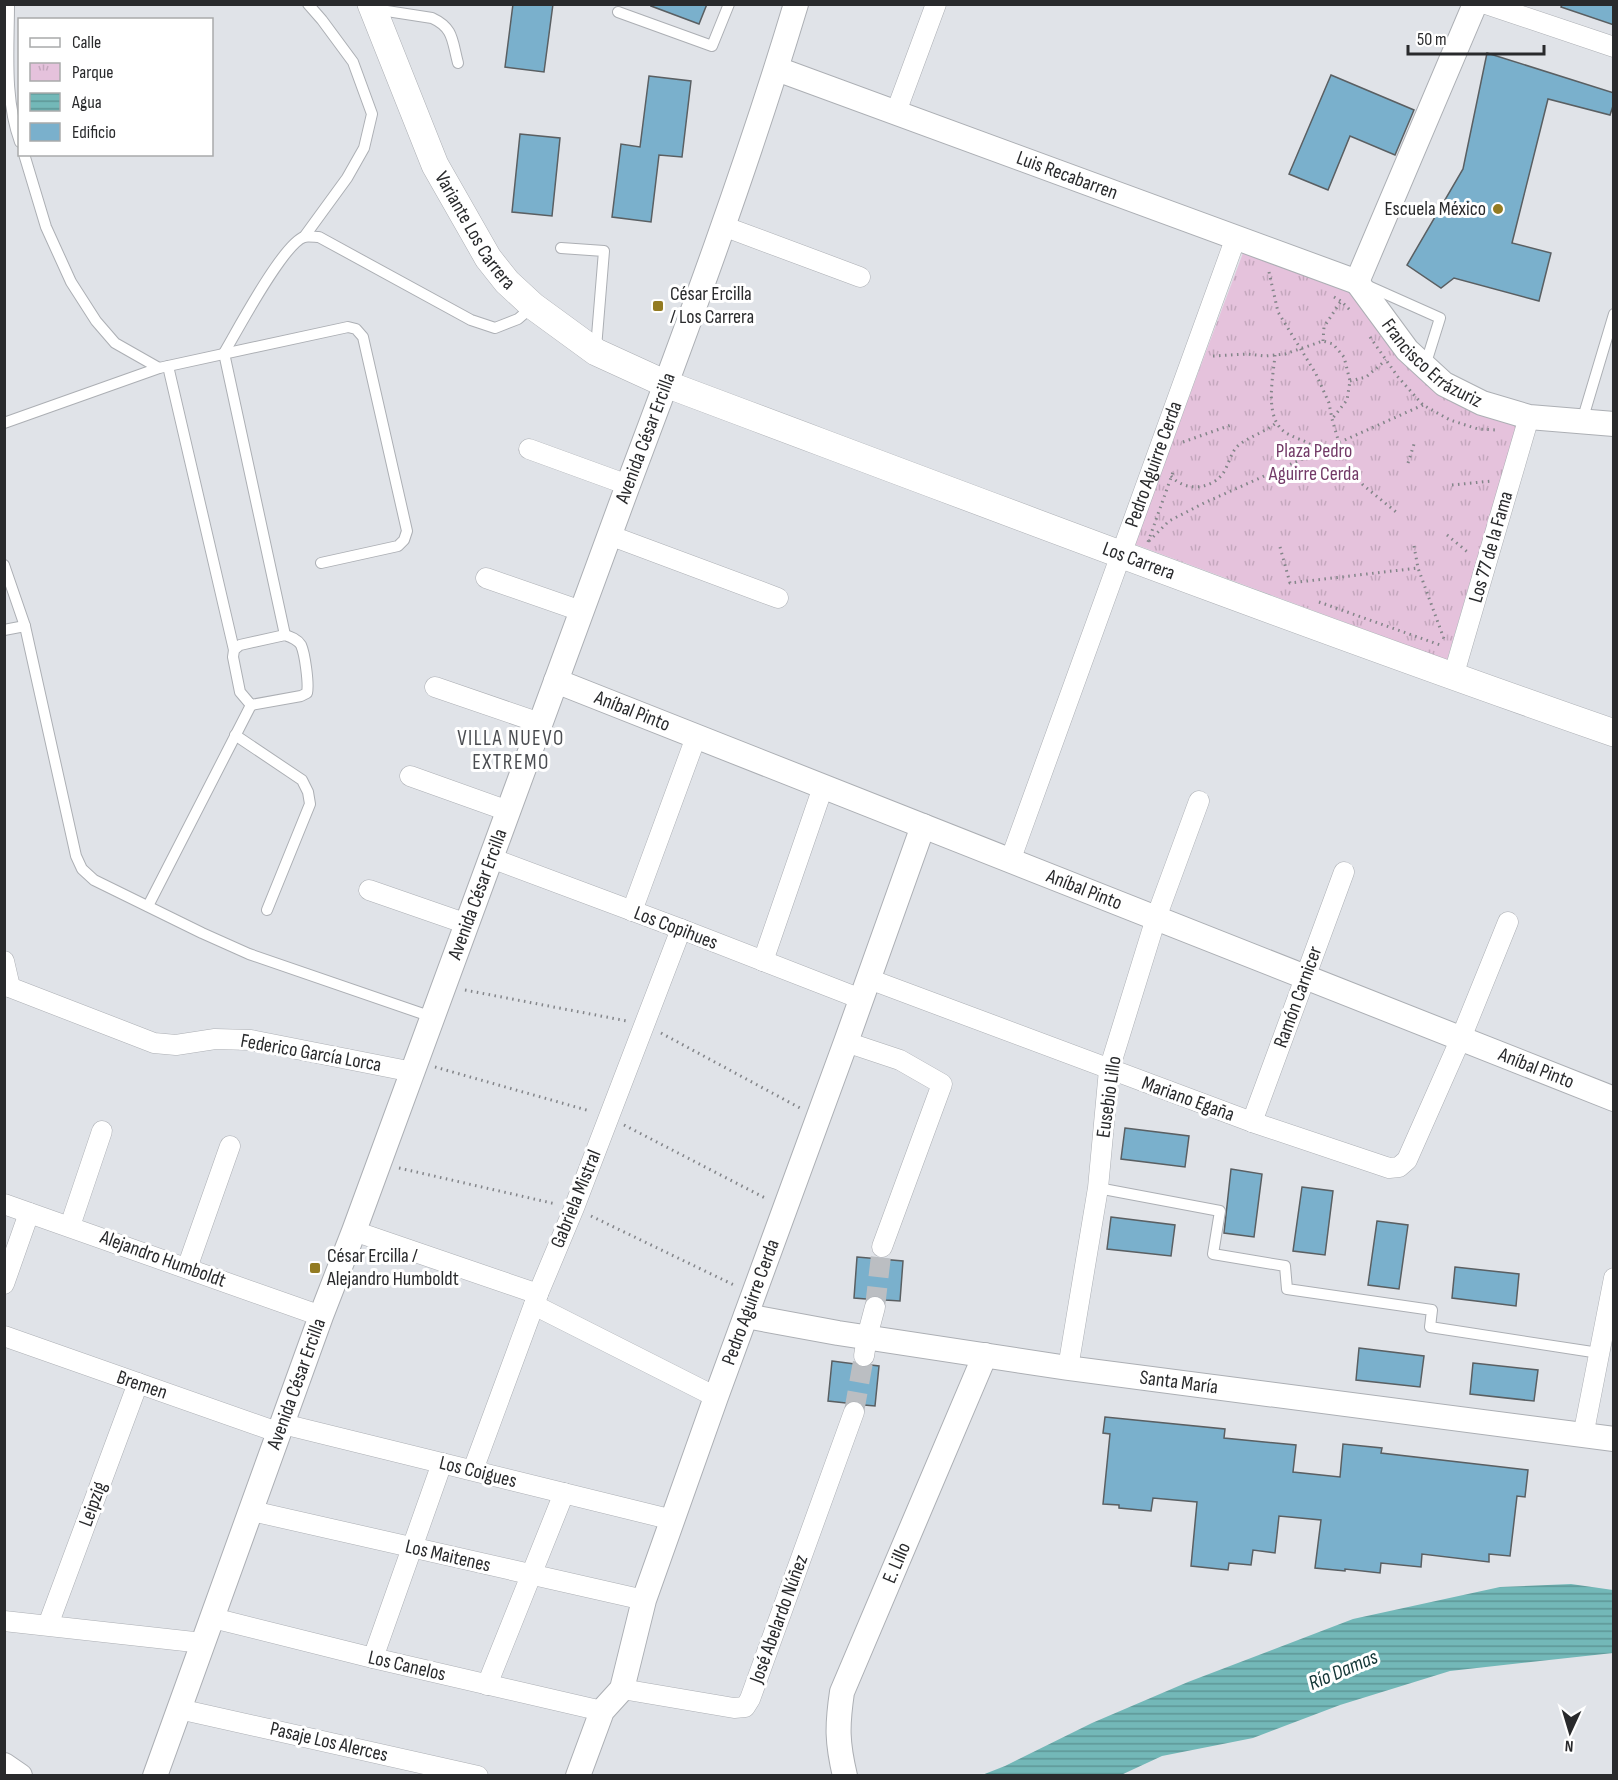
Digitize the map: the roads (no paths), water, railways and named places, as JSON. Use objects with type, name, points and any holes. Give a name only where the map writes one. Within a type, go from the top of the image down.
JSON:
[{"type":"main road","name":"Variante Los Carrera","points":[[372,7],[435,165],[488,258],[507,282],[533,306],[596,352],[666,384]]},
{"type":"main road","name":"Los Carrera","points":[[666,384],[1121,555],[1453,677],[1614,733]]},
{"type":"street","points":[[896,112],[936,4]]},
{"type":"street","points":[[1357,282],[1475,4]]},
{"type":"street","points":[[1486,4],[1614,47]]},
{"type":"street","name":"Avenida César Ercilla","points":[[155,1776],[321,1316],[666,384],[723,226],[796,7]]},
{"type":"street","name":"Luis Recabarren","points":[[777,69],[1357,282]]},
{"type":"street","points":[[723,226],[860,277]]},
{"type":"street","name":"Pedro Aguirre Cerda","points":[[1010,861],[1236,237]]},
{"type":"street","name":"Francisco Errázuriz","points":[[1357,282],[1407,350],[1444,384],[1482,403],[1529,417],[1614,424]]},
{"type":"street","name":"Los 77 de la Fama","points":[[1453,677],[1529,417]]},
{"type":"street","points":[[529,449],[628,485]]},
{"type":"street","points":[[609,535],[778,598]]},
{"type":"street","points":[[486,578],[581,611]]},
{"type":"street","name":"Aníbal Pinto","points":[[556,681],[1614,1099]]},
{"type":"street","points":[[435,687],[540,723]]},
{"type":"street","points":[[632,911],[696,737]]},
{"type":"street","points":[[410,776],[508,811]]},
{"type":"street","points":[[763,962],[823,787]]},
{"type":"street","name":"Eusebio Lillo","points":[[1068,1368],[1098,1188],[1109,1070],[1156,918],[1199,801]]},
{"type":"street","name":"Pedro Aguirre Cerda","points":[[578,1776],[602,1711],[622,1689],[644,1599],[923,826]]},
{"type":"street","name":"Los Copihues","points":[[491,858],[763,962],[865,989]]},
{"type":"street","name":"Ramón Carnicer","points":[[1252,1122],[1344,872]]},
{"type":"street","points":[[369,890],[467,924]]},
{"type":"street","points":[[1461,1038],[1508,922]]},
{"type":"street","name":"Gabriela Mistral","points":[[473,1470],[536,1300],[574,1208],[681,929]]},
{"type":"street","points":[[4,961],[7,986]]},
{"type":"street","name":"Federico García Lorca","points":[[7,986],[154,1043],[176,1045],[215,1039],[251,1040],[412,1072]]},
{"type":"street","name":"Mariano Egaña","points":[[865,989],[1109,1070],[1252,1122],[1389,1168],[1399,1167],[1407,1160],[1461,1038]]},
{"type":"street","points":[[846,1042],[900,1060],[942,1084],[882,1247]]},
{"type":"street","points":[[70,1226],[102,1131]]},
{"type":"street","points":[[186,1268],[230,1146]]},
{"type":"street","name":"Alejandro Humboldt","points":[[4,1204],[321,1316]]},
{"type":"street","points":[[4,1284],[29,1214]]},
{"type":"street","points":[[354,1231],[536,1300],[716,1396]]},
{"type":"street","points":[[1582,1436],[1614,1278]]},
{"type":"street","points":[[865,1347],[875,1307]]},
{"type":"street","name":"Santa María","points":[[746,1316],[865,1347],[985,1355],[1068,1368],[1614,1439]]},
{"type":"street","name":"Bremen","points":[[5,1339],[282,1429]]},
{"type":"street","name":"E. Lillo","points":[[845,1776],[839,1751],[837,1723],[842,1692],[985,1355]]},
{"type":"street","name":"Leipzig","points":[[48,1625],[138,1383]]},
{"type":"street","name":"José Abelardo Núñez","points":[[622,1689],[734,1708],[745,1707],[750,1699],[854,1412]]},
{"type":"street","name":"Los Coigues","points":[[282,1429],[473,1470],[673,1520]]},
{"type":"street","points":[[373,1658],[442,1463]]},
{"type":"street","points":[[487,1685],[564,1493]]},
{"type":"street","name":"Los Maitenes","points":[[252,1511],[644,1599]]},
{"type":"street","name":"Los Canelos","points":[[213,1618],[602,1711]]},
{"type":"street","points":[[4,1621],[203,1643]]},
{"type":"street","name":"Pasaje Los Alerces","points":[[179,1709],[478,1776]]},
{"type":"street","points":[[4,1765],[20,1776]]},
{"type":"lane","points":[[9,4],[8,76],[12,121],[18,137]]},
{"type":"lane","points":[[285,635],[224,353],[287,250],[304,237],[347,178],[363,148],[372,114],[353,62],[308,4]]},
{"type":"lane","points":[[618,12],[712,46],[729,4]]},
{"type":"lane","points":[[372,7],[432,18],[440,22],[449,30],[458,63]]},
{"type":"lane","points":[[25,156],[46,227],[71,282],[90,312],[115,343],[164,367]]},
{"type":"lane","points":[[304,237],[319,237],[471,320],[495,328],[518,319],[533,306]]},
{"type":"lane","points":[[561,248],[604,251],[596,352]]},
{"type":"lane","points":[[1357,282],[1440,318],[1425,366]]},
{"type":"lane","points":[[1582,420],[1614,314]]},
{"type":"lane","points":[[4,423],[164,367],[348,327],[356,329],[363,337],[406,531],[404,540],[398,546],[321,563]]},
{"type":"lane","points":[[164,367],[234,650],[233,657],[240,692],[251,705]]},
{"type":"lane","points":[[4,565],[25,626],[76,856],[82,868],[94,880],[249,954],[432,1017]]},
{"type":"lane","points":[[4,630],[25,626]]},
{"type":"lane","points":[[234,650],[240,645],[285,635],[294,638],[300,644],[309,686],[307,693],[251,705]]},
{"type":"lane","points":[[148,906],[251,705]]},
{"type":"lane","points":[[236,735],[302,780],[308,792],[310,804],[267,910]]},
{"type":"lane","points":[[1098,1188],[1220,1211],[1213,1254],[1285,1266],[1287,1289],[1432,1310],[1430,1327],[1599,1353]]},
{"type":"water","name":"Río Damas","points":[[1571,1584],[1613,1590],[1613,1653],[1450,1671],[1340,1705],[1253,1738],[1162,1756],[1121,1775],[982,1775],[1092,1723],[1188,1682],[1353,1619],[1500,1587]]},
{"type":"tunnel","points":[[875,1307],[882,1247]]},
{"type":"tunnel","points":[[854,1412],[864,1356]]},
{"type":"place","name":"Escuela México","points":[[1498,209]]},
{"type":"place","name":"César Ercilla / Los Carrera","points":[[658,306]]},
{"type":"place","name":"César Ercilla / Alejandro Humboldt","points":[[315,1268]]},
{"type":"district","name":"VILLA NUEVO EXTREMO","points":[[511,750]]},
{"type":"park label","name":"Plaza Pedro Aguirre Cerda","points":[[1314,462]]}]
